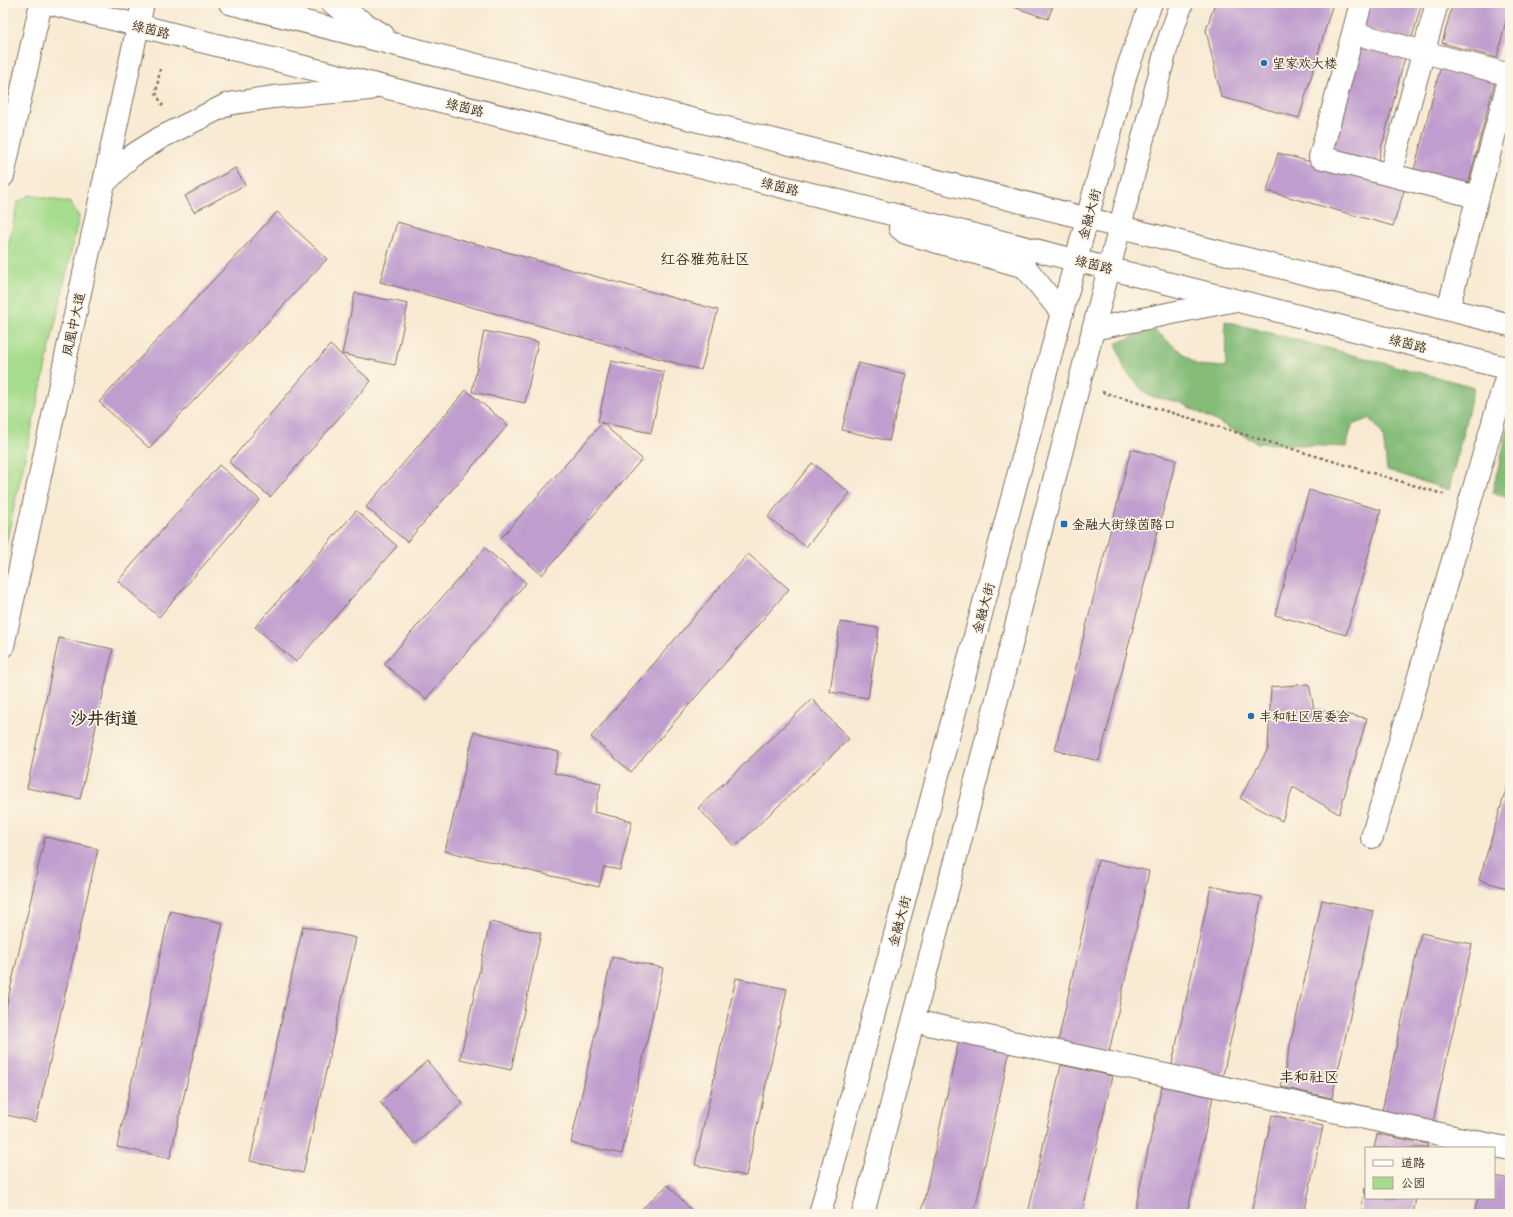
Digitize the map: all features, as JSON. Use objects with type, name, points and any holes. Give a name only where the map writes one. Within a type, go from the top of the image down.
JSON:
[{"type":"main road","points":[[3,176],[41,3]]},
{"type":"main road","name":"绿茵路","points":[[49,3],[1509,368]]},
{"type":"main road","name":"凤凰中大道","points":[[3,646],[143,3]]},
{"type":"main road","points":[[230,3],[1510,325]]},
{"type":"main road","points":[[332,3],[399,46]]},
{"type":"main road","name":"金融大街","points":[[820,1214],[1127,70],[1151,3]]},
{"type":"main road","points":[[863,1214],[1168,42],[1182,3]]},
{"type":"main road","points":[[1361,3],[1320,157],[1477,197]]},
{"type":"main road","points":[[1390,175],[1437,3]]},
{"type":"main road","points":[[1353,33],[1510,76],[1448,309]]},
{"type":"main road","points":[[103,185],[130,158],[160,138],[228,104],[273,97],[388,88]]},
{"type":"main road","points":[[876,210],[906,233],[1025,267],[1062,313]]},
{"type":"main road","points":[[1093,329],[1236,300]]},
{"type":"main road","points":[[1372,838],[1509,368]]},
{"type":"main road","points":[[914,1021],[1510,1149]]},
{"type":"path","points":[[160,69],[156,93],[166,111]]},
{"type":"path","points":[[1079,385],[1469,502]]},
{"type":"green space","points":[[30,195],[71,203],[79,217],[3,556],[3,270],[18,202]]},
{"type":"green space","points":[[1225,321],[1474,387],[1449,490],[1387,470],[1383,435],[1370,418],[1352,425],[1346,447],[1258,443],[1179,402],[1148,396],[1125,371],[1116,343],[1153,329],[1197,365],[1226,367]]},
{"type":"green space","points":[[1510,421],[1510,499],[1492,493]]},
{"type":"building","points":[[1003,3],[1054,3],[1048,19]]},
{"type":"building","name":"望家欢大楼","points":[[1215,3],[1333,3],[1299,118],[1221,97],[1206,30]]},
{"type":"building","points":[[1363,3],[1422,3],[1411,41],[1357,27]]},
{"type":"building","points":[[1453,3],[1510,3],[1497,58],[1442,43]]},
{"type":"building","points":[[1352,43],[1405,57],[1376,169],[1322,155]]},
{"type":"building","points":[[1442,62],[1496,77],[1467,188],[1413,174]]},
{"type":"building","points":[[1278,153],[1405,188],[1393,226],[1267,191]]},
{"type":"building","points":[[235,168],[245,185],[194,212],[185,196]]},
{"type":"building","points":[[277,212],[327,259],[149,448],[99,402]]},
{"type":"building","points":[[397,222],[718,310],[701,370],[380,282]]},
{"type":"building","points":[[355,293],[408,304],[395,365],[342,354]]},
{"type":"building","points":[[484,331],[538,342],[525,403],[472,392]]},
{"type":"building","points":[[330,345],[371,381],[270,497],[229,462]]},
{"type":"building","points":[[611,361],[664,372],[651,433],[598,422]]},
{"type":"building","points":[[858,363],[906,374],[889,441],[842,430]]},
{"type":"building","points":[[466,390],[508,425],[407,542],[366,507]]},
{"type":"building","points":[[602,423],[642,459],[542,575],[500,539]]},
{"type":"building","points":[[1131,449],[1176,460],[1099,761],[1055,750]]},
{"type":"building","points":[[812,463],[850,493],[806,547],[768,517]]},
{"type":"building","points":[[219,465],[260,500],[159,617],[118,581]]},
{"type":"building","points":[[1309,490],[1381,510],[1346,635],[1275,615]]},
{"type":"building","points":[[356,511],[397,546],[296,662],[255,627]]},
{"type":"building","points":[[485,548],[526,583],[426,699],[384,664]]},
{"type":"building","points":[[748,554],[789,589],[631,772],[591,737]]},
{"type":"building","points":[[840,622],[879,628],[868,698],[830,692]]},
{"type":"building","points":[[59,638],[113,649],[80,799],[27,788]]},
{"type":"building","points":[[1309,684],[1314,709],[1367,718],[1339,814],[1293,787],[1282,821],[1240,798],[1268,749],[1271,687]]},
{"type":"building","points":[[812,699],[849,739],[735,847],[698,808]]},
{"type":"building","points":[[474,732],[559,752],[554,773],[601,783],[594,812],[632,821],[620,870],[604,867],[599,887],[445,851]]},
{"type":"building","points":[[1510,776],[1510,889],[1479,880]]},
{"type":"building","points":[[45,837],[98,849],[36,1122],[3,1114],[3,1021]]},
{"type":"building","points":[[1098,860],[1149,871],[1108,1057],[1057,1046]]},
{"type":"building","points":[[1211,886],[1262,897],[1221,1084],[1170,1073]]},
{"type":"building","points":[[1322,900],[1373,911],[1332,1098],[1281,1087]]},
{"type":"building","points":[[170,911],[223,923],[170,1158],[117,1147]]},
{"type":"building","points":[[490,922],[541,933],[511,1070],[460,1059]]},
{"type":"building","points":[[303,926],[356,938],[303,1173],[250,1161]]},
{"type":"building","points":[[1421,933],[1472,944],[1431,1131],[1380,1120]]},
{"type":"building","points":[[612,957],[663,968],[622,1154],[571,1143]]},
{"type":"building","points":[[736,978],[787,989],[746,1176],[695,1165]]},
{"type":"building","points":[[959,1039],[1010,1050],[974,1214],[921,1214]]},
{"type":"building","points":[[427,1061],[463,1103],[415,1144],[380,1102]]},
{"type":"building","points":[[1061,1065],[1112,1076],[1082,1214],[1028,1214]]},
{"type":"building","points":[[1162,1086],[1213,1097],[1187,1214],[1134,1214]]},
{"type":"building","points":[[1272,1115],[1323,1126],[1304,1214],[1251,1214]]},
{"type":"building","points":[[1377,1134],[1428,1144],[1427,1147],[1374,1147]]},
{"type":"building","points":[[1495,1176],[1510,1179],[1510,1214],[1474,1214],[1478,1199],[1495,1199]]},
{"type":"building","points":[[668,1185],[695,1214],[636,1214]]},
{"type":"building","points":[[1365,1188],[1365,1199],[1416,1199],[1413,1214],[1360,1214]]},
{"type":"place","name":"望家欢大楼","points":[[1264,63]]},
{"type":"place","name":"金融大街绿茵路口","points":[[1064,524]]},
{"type":"place","name":"丰和社区居委会","points":[[1251,716]]},
{"type":"district","name":"红谷雅苑社区","points":[[705,259]]},
{"type":"district","name":"沙井街道","points":[[104,718]]},
{"type":"district","name":"丰和社区","points":[[1309,1077]]}]
